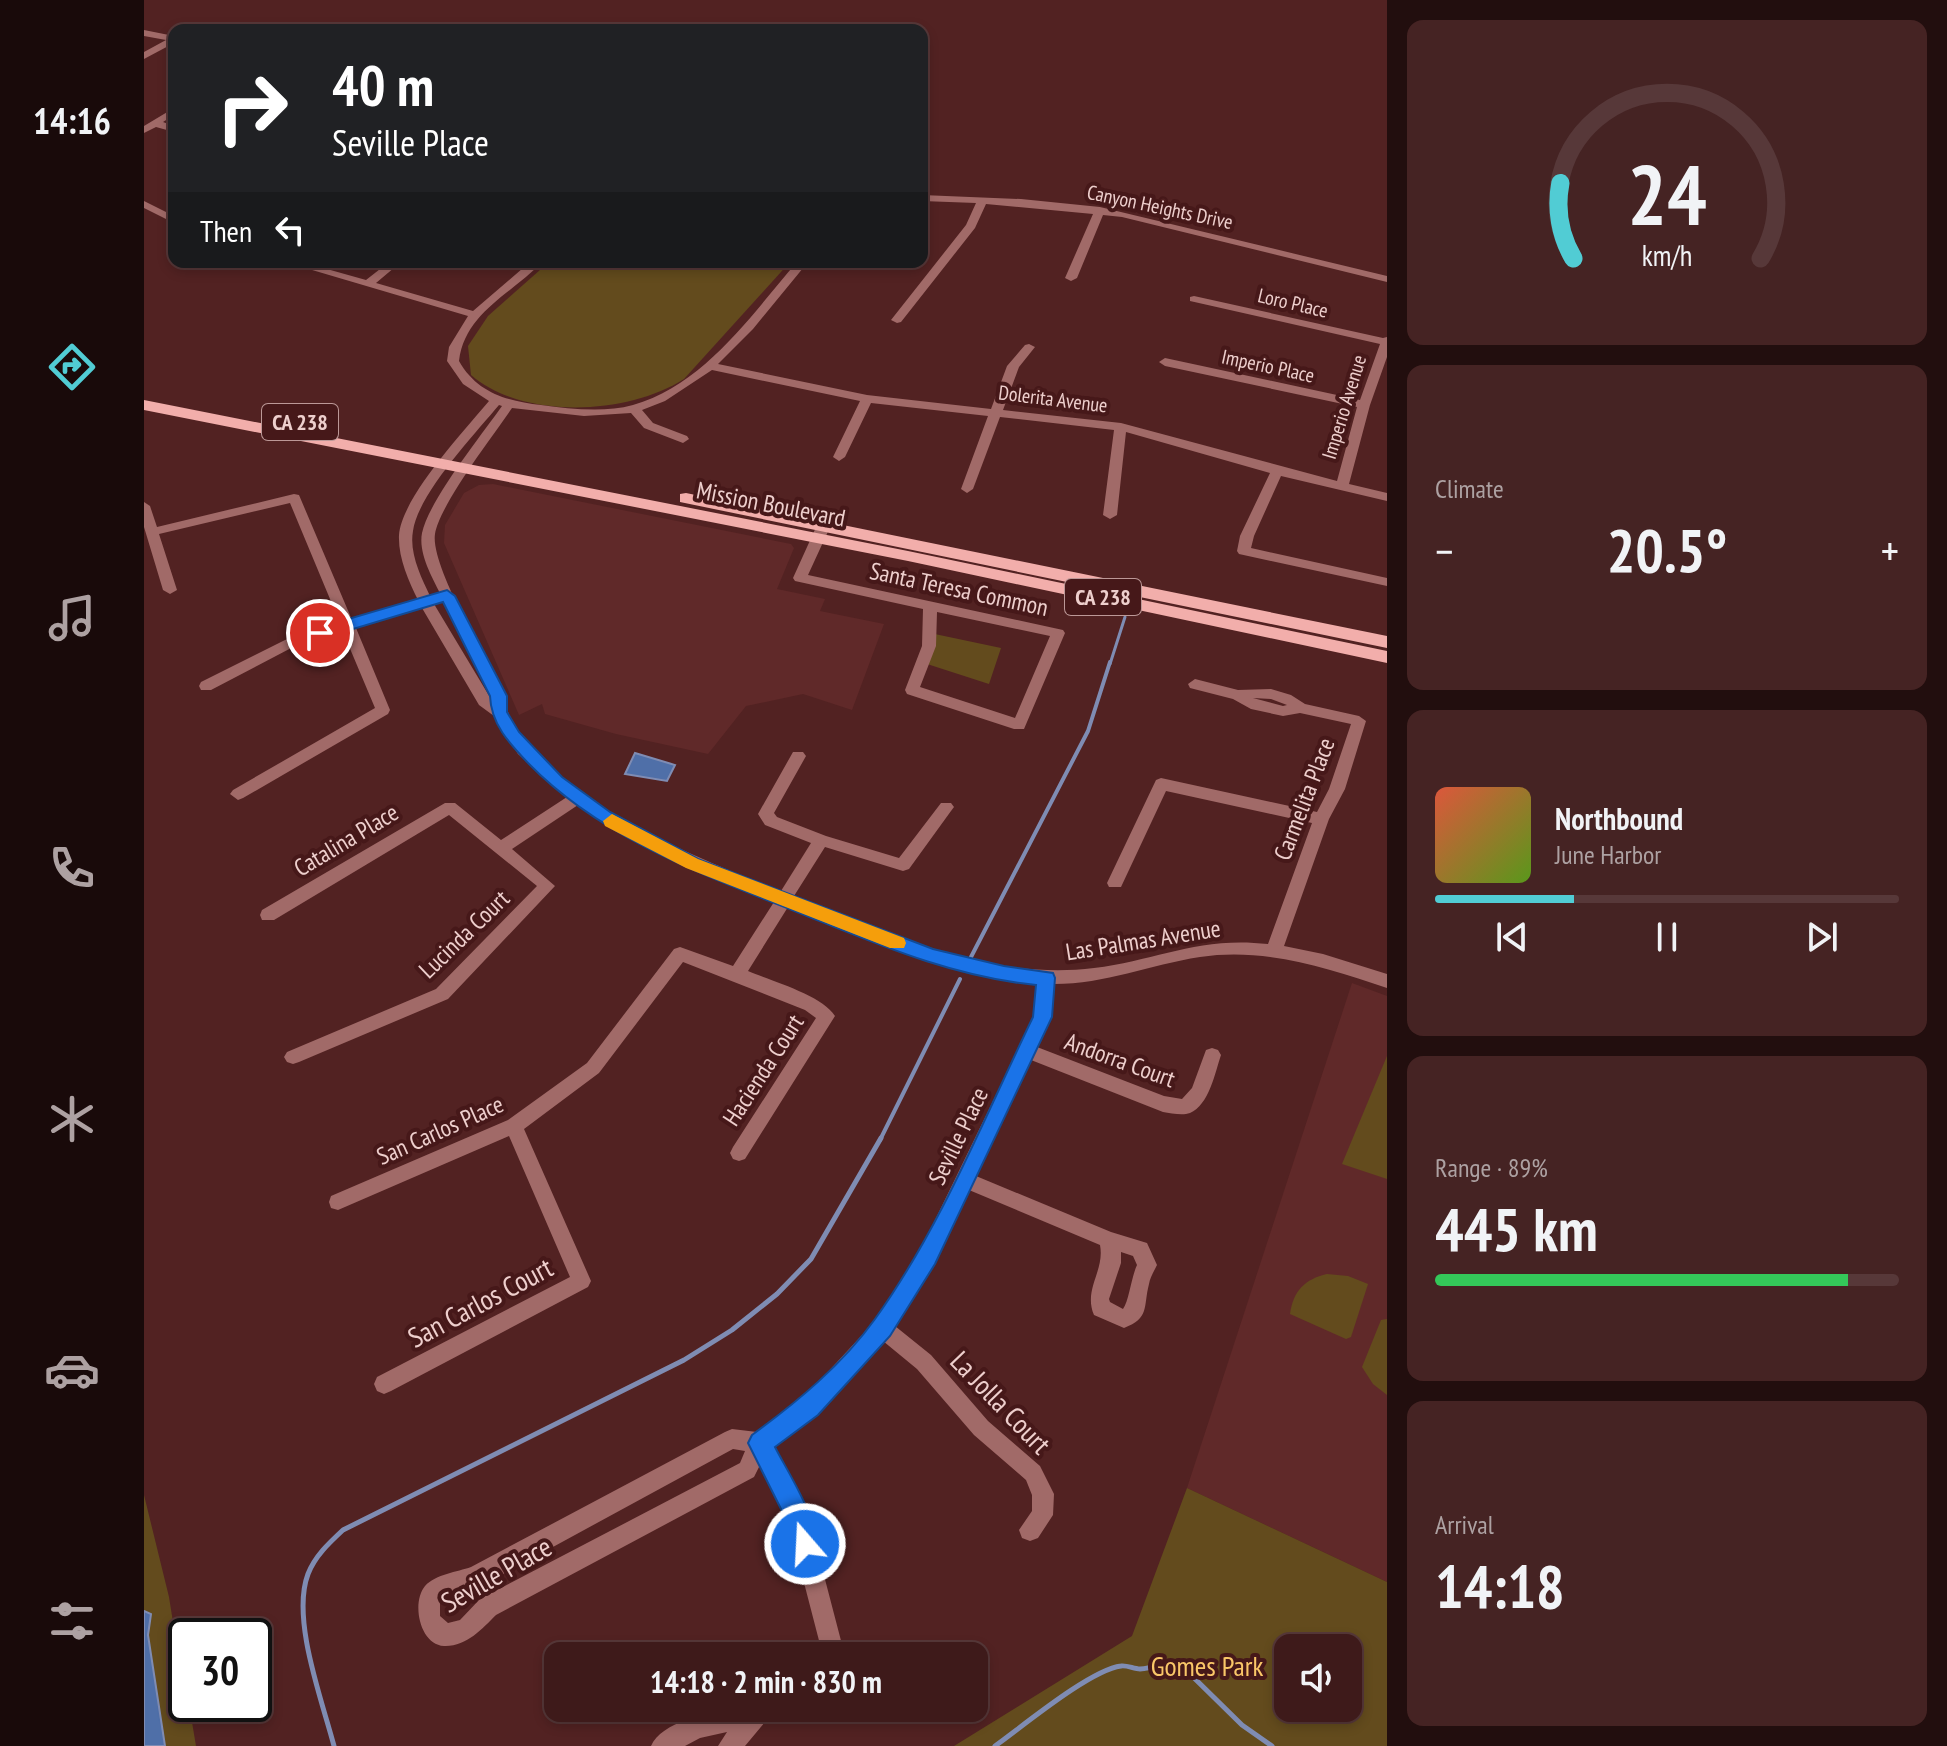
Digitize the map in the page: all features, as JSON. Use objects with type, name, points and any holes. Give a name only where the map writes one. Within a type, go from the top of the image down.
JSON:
[{"type":"main road","name":"Mission Boulevard","points":[[144,391],[451,459]]},
{"type":"main road","name":"Mission Boulevard","points":[[144,405],[469,462],[1387,642]]},
{"type":"main road","name":"Mission Boulevard","points":[[821,531],[1387,657]]},
{"type":"street","points":[[144,33],[168,38]]},
{"type":"street","points":[[144,56],[168,42]]},
{"type":"street","points":[[144,130],[168,115]]},
{"type":"street","points":[[155,123],[168,127]]},
{"type":"street","name":"Canyon Heights Drive","points":[[928,198],[1100,210],[1387,279]]},
{"type":"street","points":[[897,320],[971,226],[982,202]]},
{"type":"street","points":[[144,204],[168,217]]},
{"type":"street","points":[[1071,278],[1100,210]]},
{"type":"street","points":[[311,268],[476,315]]},
{"type":"street","points":[[368,284],[388,268]]},
{"type":"street","points":[[530,268],[464,325],[455,342],[453,361],[471,383],[502,403],[569,412],[635,408],[686,386],[710,366],[798,268]]},
{"type":"street","name":"Loro Place","points":[[1194,299],[1386,341]]},
{"type":"street","name":"Imperio Avenue","points":[[1342,487],[1364,405],[1386,341]]},
{"type":"street","points":[[967,489],[1013,366],[1029,347]]},
{"type":"street","name":"Imperio Place","points":[[1165,362],[1364,405]]},
{"type":"street","name":"Dolerita Avenue","points":[[710,366],[867,399],[1121,427],[1277,471],[1387,497]]},
{"type":"street","points":[[839,457],[867,399]]},
{"type":"street","name":"Las Palmas Avenue","points":[[502,403],[451,459],[419,502],[406,531],[408,559],[426,602],[484,701],[499,712],[523,750],[578,797],[648,842],[692,863],[930,956],[1004,974],[1046,978],[1115,971],[1174,955],[1215,949],[1274,950],[1317,958],[1387,981]]},
{"type":"street","name":"Las Palmas Avenue","points":[[499,712],[498,696],[433,566],[428,535],[438,509],[502,403]]},
{"type":"street","points":[[635,408],[639,419],[646,425],[683,439]]},
{"type":"street","points":[[1110,515],[1121,427]]},
{"type":"street","points":[[1277,471],[1247,536],[1244,551],[1387,582]]},
{"type":"street","points":[[152,532],[294,498],[383,710],[238,794]]},
{"type":"street","points":[[144,506],[170,590]]},
{"type":"street","name":"Santa Teresa Common","points":[[821,531],[800,578],[1058,633],[1019,725],[912,690],[929,646],[930,606]]},
{"type":"street","points":[[206,686],[290,643],[447,596]]},
{"type":"street","name":"Carmelita Place","points":[[1195,684],[1238,695],[1251,704],[1272,709],[1300,708],[1359,721],[1337,789],[1321,819],[1274,950]]},
{"type":"street","points":[[798,756],[766,814],[771,821],[821,840],[903,865],[946,807]]},
{"type":"street","points":[[1115,883],[1161,784],[1321,819]]},
{"type":"street","points":[[503,847],[578,797]]},
{"type":"street","name":"Lucinda Court","points":[[293,1057],[442,994],[547,886],[503,847],[450,807]]},
{"type":"street","name":"Catalina Place","points":[[268,915],[450,807]]},
{"type":"street","points":[[737,974],[821,840]]},
{"type":"street","name":"San Carlos Place","points":[[338,1202],[514,1126],[593,1068],[680,954],[737,974]]},
{"type":"street","name":"Hacienda Court","points":[[737,974],[811,1005],[826,1016],[739,1153]]},
{"type":"street","name":"Seville Place","points":[[760,1443],[732,1439],[475,1577],[447,1583],[436,1589],[429,1600],[430,1621],[444,1635],[466,1629],[488,1607],[747,1470],[760,1443],[809,1407],[882,1328],[927,1257],[1043,1017],[1046,978]]},
{"type":"street","name":"Andorra Court","points":[[1028,1051],[1163,1104],[1186,1107],[1199,1092],[1212,1055]]},
{"type":"street","name":"San Carlos Court","points":[[384,1384],[581,1281],[514,1126]]},
{"type":"street","points":[[966,1180],[1109,1240]]},
{"type":"street","name":"La Jolla Court","points":[[882,1328],[924,1362],[981,1428],[1033,1473],[1043,1494],[1042,1515],[1030,1530]]},
{"type":"street","points":[[760,1443],[798,1518],[830,1642]]},
{"type":"street","points":[[663,1746],[696,1727],[717,1722]]},
{"type":"street","points":[[730,1746],[752,1722]]},
{"type":"shaded area","points":[[493,484],[791,544],[794,548],[777,589],[825,599],[820,611],[884,624],[852,710],[803,694],[746,706],[708,754],[616,734],[545,714],[542,704],[519,715],[444,543],[445,525],[464,493],[479,485]]},
{"type":"shaded area","points":[[1352,983],[1387,996],[1387,1582],[1187,1488]]},
{"type":"green space","points":[[542,268],[785,268],[684,379],[634,400],[606,405],[546,406],[518,400],[493,390],[471,375],[468,346],[488,316]]},
{"type":"green space","points":[[930,633],[1001,648],[989,684],[924,663]]},
{"type":"green space","points":[[1387,1056],[1387,1179],[1342,1164]]},
{"type":"green space","points":[[1327,1274],[1348,1276],[1368,1284],[1351,1337],[1346,1339],[1290,1314],[1301,1287]]},
{"type":"green space","points":[[1387,1319],[1387,1395],[1373,1384],[1362,1367],[1381,1320]]},
{"type":"green space","name":"Gomes Park","points":[[1187,1488],[1387,1582],[1387,1746],[954,1746],[1132,1636]]},
{"type":"green space","points":[[144,1495],[172,1618],[168,1618],[168,1722],[192,1722],[196,1746],[144,1746]]},
{"type":"water","points":[[635,753],[675,765],[667,781],[625,774]]},
{"type":"water","points":[[144,1611],[151,1614],[148,1635],[165,1746],[144,1746]]},
{"type":"waterway","points":[[1110,664],[1125,617]]},
{"type":"waterway","points":[[971,957],[1088,731],[1110,662]]},
{"type":"waterway","points":[[881,1138],[960,979]]},
{"type":"waterway","points":[[334,1746],[310,1660],[303,1613],[308,1574],[323,1550],[343,1530],[684,1360],[732,1330],[777,1294],[811,1259],[881,1138]]},
{"type":"waterway","points":[[995,1746],[1092,1677],[1121,1666],[1140,1669],[1166,1662],[1186,1670],[1242,1725],[1272,1746]]},
{"type":"slow traffic","points":[[612,821],[692,863],[897,943]]},
{"type":"route","points":[[320,633],[447,596],[498,696],[499,712],[513,736],[523,750],[556,781],[604,816],[692,863],[930,956],[1004,974],[1046,978],[1043,1017],[927,1257],[882,1328],[809,1407],[760,1443],[798,1518],[805,1544]]}]
